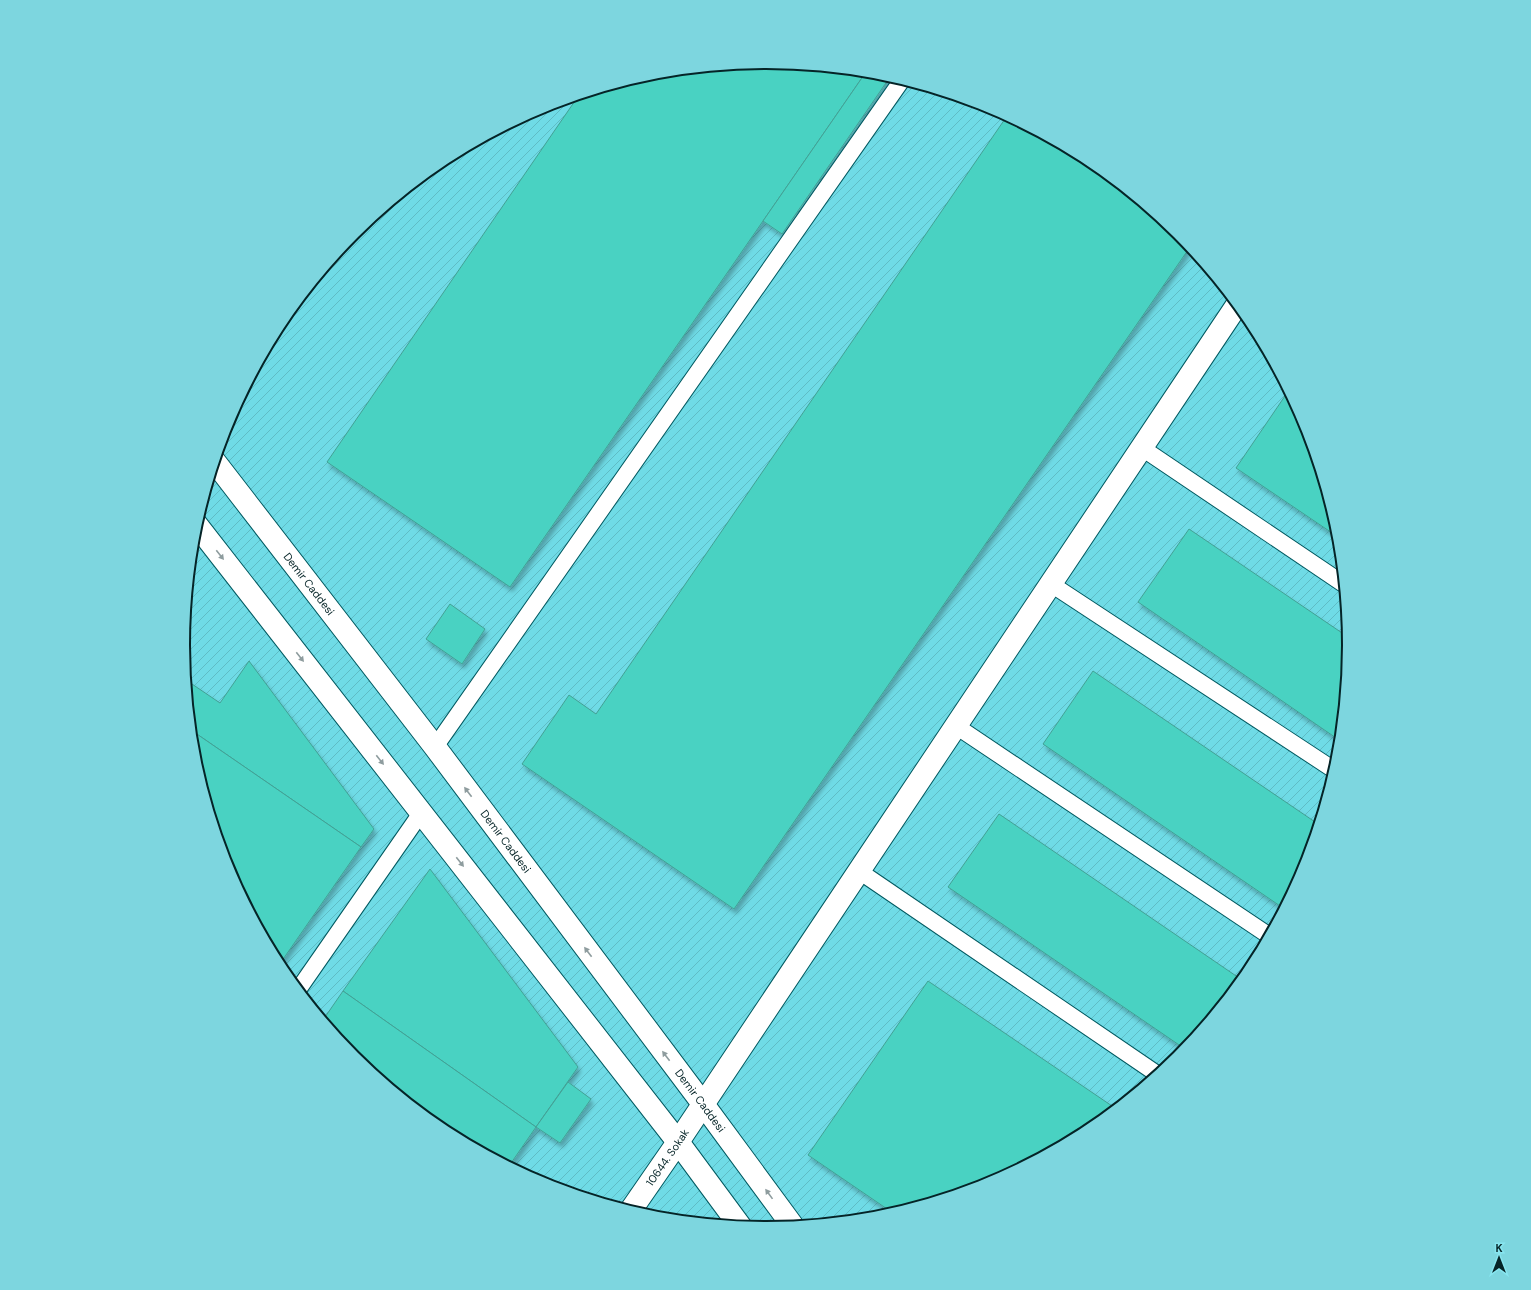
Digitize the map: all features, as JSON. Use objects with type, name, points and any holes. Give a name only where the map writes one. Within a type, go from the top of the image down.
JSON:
[{"type":"street","name":"10644. Sokak","points":[[634,1205],[1234,310]]},
{"type":"street","name":"Demir Caddesi","points":[[218,466],[435,747],[789,1220]]},
{"type":"street","points":[[201,531],[678,1142],[736,1220]]},
{"type":"lane","points":[[435,747],[899,85]]},
{"type":"lane","points":[[1142,448],[1338,580]]},
{"type":"lane","points":[[1051,584],[1328,766]]},
{"type":"lane","points":[[956,726],[1264,933]]},
{"type":"lane","points":[[301,985],[421,813]]},
{"type":"lane","points":[[859,871],[1153,1071]]},
{"type":"shaded area","points":[[728,70],[803,70],[841,74],[878,80],[951,100],[1020,128],[1054,146],[1086,166],[1145,212],[1199,265],[1222,294],[1264,357],[1282,390],[1298,425],[1322,496],[1337,570],[1342,645],[1337,720],[1322,794],[1311,830],[1298,865],[1282,900],[1264,933],[1244,965],[1199,1025],[1145,1078],[1116,1102],[1086,1124],[1020,1162],[951,1190],[915,1201],[878,1210],[803,1220],[728,1220],[653,1210],[616,1201],[545,1177],[511,1162],[477,1144],[445,1124],[415,1102],[386,1078],[332,1025],[287,965],[267,933],[249,900],[233,865],[220,830],[209,794],[194,720],[191,683],[191,607],[194,570],[209,496],[233,425],[249,390],[287,325],[332,265],[386,212],[415,188],[445,166],[511,128],[580,100],[616,89],[653,80]]},
{"type":"building","points":[[728,70],[803,70],[862,77],[510,587],[327,462],[574,102],[616,89],[653,80]]},
{"type":"building","points":[[862,77],[887,82],[782,234],[763,221]]},
{"type":"building","points":[[1004,121],[1054,146],[1086,166],[1145,212],[1187,252],[734,909],[522,764],[569,695],[596,714]]},
{"type":"building","points":[[1285,396],[1298,425],[1311,460],[1322,496],[1330,531],[1236,468]]},
{"type":"building","points":[[1189,529],[1341,632],[1340,683],[1337,720],[1334,736],[1138,602]]},
{"type":"building","points":[[450,604],[485,629],[462,664],[426,639]]},
{"type":"building","points":[[249,661],[374,829],[361,847],[197,734],[191,683],[220,703]]},
{"type":"building","points":[[1093,671],[1314,821],[1298,865],[1279,905],[1043,744]]},
{"type":"building","points":[[197,734],[361,847],[283,959],[249,900],[233,865],[209,794]]},
{"type":"building","points":[[999,814],[1236,976],[1199,1025],[1180,1045],[948,887]]},
{"type":"building","points":[[430,869],[578,1067],[536,1127],[343,991]]},
{"type":"building","points":[[928,981],[1111,1105],[1086,1124],[1020,1162],[951,1190],[886,1208],[808,1155]]},
{"type":"building","points":[[343,991],[536,1127],[511,1162],[477,1144],[445,1124],[415,1102],[358,1052],[325,1017]]},
{"type":"building","points":[[568,1082],[591,1099],[560,1143],[536,1127]]}]
